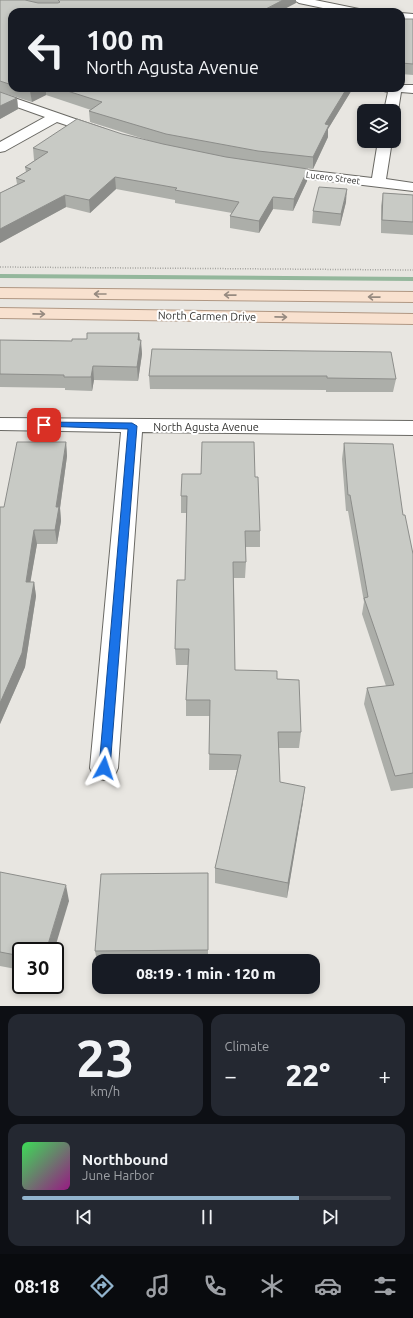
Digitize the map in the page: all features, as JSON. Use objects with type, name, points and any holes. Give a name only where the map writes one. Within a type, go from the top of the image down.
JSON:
[{"type":"main road","name":"North Carmen Drive","points":[[0,293],[413,297]]},
{"type":"main road","name":"North Carmen Drive","points":[[0,313],[413,319]]},
{"type":"street","points":[[299,0],[337,8]]},
{"type":"street","points":[[331,7],[350,0]]},
{"type":"street","points":[[392,104],[394,92]]},
{"type":"street","points":[[0,97],[111,136]]},
{"type":"street","points":[[0,148],[56,117]]},
{"type":"street","points":[[378,184],[385,148]]},
{"type":"street","name":"Lucero Street","points":[[264,169],[378,184],[413,187]]},
{"type":"street","name":"North Agusta Avenue","points":[[0,424],[413,428]]},
{"type":"street","points":[[104,768],[132,426]]},
{"type":"path","points":[[0,267],[413,270]]},
{"type":"building","points":[[0,0],[25,0],[38,3],[58,3],[60,2],[58,0],[283,0],[268,8],[8,8],[8,84],[0,81]]},
{"type":"building","points":[[405,19],[413,19],[413,64],[405,63]]},
{"type":"building","points":[[0,92],[17,98],[0,106]]},
{"type":"building","points":[[71,92],[345,92],[325,124],[329,125],[313,157],[258,151],[166,134],[89,111],[102,102]]},
{"type":"building","points":[[77,119],[122,134],[163,144],[226,157],[308,169],[294,199],[273,197],[259,221],[230,216],[239,202],[175,190],[177,188],[115,177],[89,200],[65,195],[0,229],[0,193],[25,181],[16,178],[31,169],[25,167],[48,152],[33,148]]},
{"type":"building","points":[[319,187],[347,189],[341,214],[313,211]]},
{"type":"building","points":[[383,193],[413,195],[413,222],[382,220]]},
{"type":"building","points":[[87,333],[139,333],[138,340],[141,340],[137,367],[93,366],[91,377],[0,374],[0,340],[72,341],[72,339],[87,339]]},
{"type":"building","points":[[152,349],[391,352],[396,379],[327,378],[327,376],[149,376]]},
{"type":"building","points":[[17,442],[66,442],[56,507],[59,507],[55,530],[34,530],[26,582],[34,582],[22,653],[0,703],[0,507],[4,507]]},
{"type":"building","points":[[202,442],[254,442],[255,477],[258,477],[260,531],[245,531],[246,562],[233,562],[235,670],[277,671],[277,679],[299,680],[301,732],[278,732],[280,782],[305,787],[288,883],[215,868],[241,755],[209,754],[210,700],[186,700],[189,649],[175,649],[177,580],[185,580],[187,496],[181,496],[182,474],[201,474]]},
{"type":"building","points":[[344,443],[393,444],[403,515],[405,515],[413,554],[413,773],[395,776],[367,688],[394,685],[364,598],[368,597],[350,495],[348,495]]},
{"type":"building","points":[[0,872],[66,885],[49,942],[12,942],[12,954],[0,952]]},
{"type":"building","points":[[208,873],[208,950],[95,951],[101,874]]},
{"type":"waterway","points":[[0,276],[413,279]]},
{"type":"route","points":[[44,425],[132,426],[104,768]]}]
